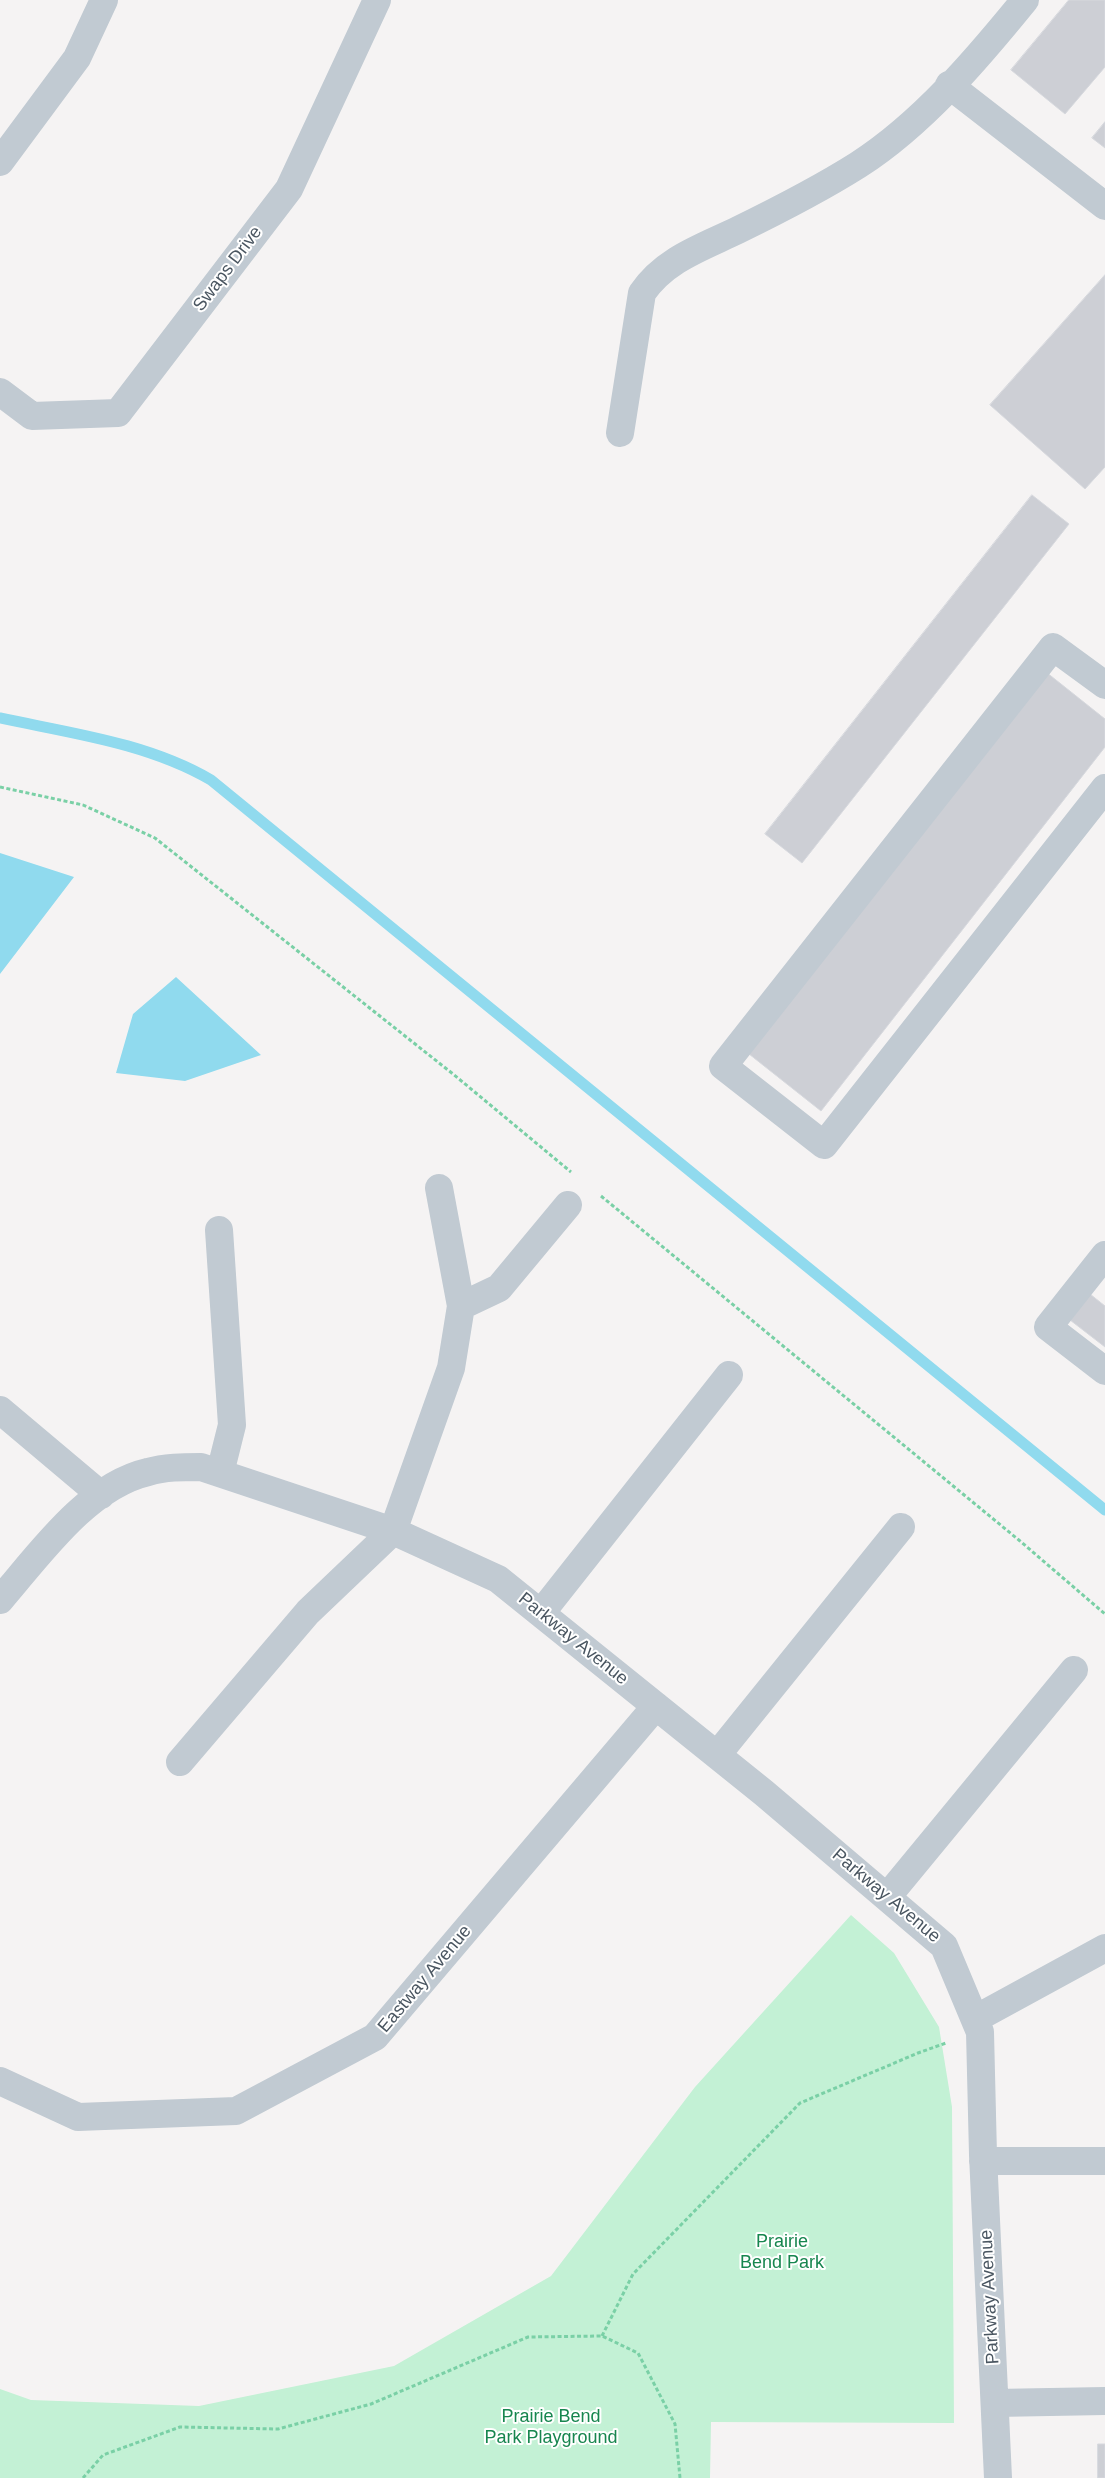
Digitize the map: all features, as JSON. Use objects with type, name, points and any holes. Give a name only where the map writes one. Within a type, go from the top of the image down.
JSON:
[{"type":"street","points":[[0,162],[77,58],[104,0]]},
{"type":"street","name":"Swaps Drive","points":[[0,392],[32,416],[118,414],[289,189],[377,0]]},
{"type":"street","points":[[620,433],[642,293],[649,282],[664,268],[691,252],[806,196],[860,164],[904,130],[950,85],[980,55],[1025,0]]},
{"type":"street","points":[[950,85],[1105,206]]},
{"type":"street","points":[[1105,684],[1053,647],[723,1066],[824,1145],[1105,788]]},
{"type":"street","points":[[180,1762],[308,1612],[393,1531],[451,1368],[461,1306],[439,1188]]},
{"type":"street","points":[[461,1306],[499,1288],[568,1205]]},
{"type":"street","points":[[219,1230],[232,1425],[220,1473]]},
{"type":"street","points":[[1105,1256],[1048,1327],[1105,1371]]},
{"type":"street","points":[[541,1614],[730,1376]]},
{"type":"street","points":[[0,1410],[101,1496]]},
{"type":"street","name":"Parkway Avenue","points":[[0,1600],[70,1520],[113,1486],[146,1472],[173,1468],[201,1467],[393,1531],[498,1579],[717,1755],[944,1946],[977,2026],[998,2478]]},
{"type":"street","points":[[717,1755],[901,1527]]},
{"type":"street","points":[[887,1897],[1074,1670]]},
{"type":"street","name":"Eastway Avenue","points":[[0,2081],[78,2117],[236,2111],[375,2037],[656,1706]]},
{"type":"street","points":[[977,2026],[1105,1948]]},
{"type":"street","points":[[983,2161],[1105,2161]]},
{"type":"street","points":[[995,2404],[1105,2401]]},
{"type":"path","points":[[602,2336],[633,2274],[800,2103],[977,2026]]},
{"type":"path","points":[[83,2478],[103,2455],[180,2427],[278,2429],[371,2404],[528,2337],[602,2336],[638,2353],[675,2424],[680,2478]]},
{"type":"green space","name":"Prairie Bend Park","points":[[851,1915],[894,1953],[939,2027],[952,2107],[954,2423],[711,2422],[710,2478],[0,2478],[0,2389],[31,2400],[199,2406],[394,2366],[551,2276],[695,2087]]},
{"type":"water","points":[[0,853],[74,877],[0,974]]},
{"type":"water","points":[[176,977],[261,1055],[185,1081],[116,1073],[133,1014]]},
{"type":"building","points":[[1069,0],[1105,0],[1105,67],[1065,114],[1011,70]]},
{"type":"building","points":[[1105,122],[1105,148],[1092,138]]},
{"type":"building","points":[[1105,275],[1105,467],[1085,489],[990,405]]},
{"type":"building","points":[[1032,495],[1069,524],[802,863],[765,834]]},
{"type":"building","points":[[1046,672],[1105,719],[1105,747],[821,1111],[749,1054]]},
{"type":"building","points":[[1090,1294],[1105,1306],[1105,1347],[1070,1320]]},
{"type":"building","points":[[1098,2444],[1105,2444],[1105,2478],[1098,2478]]},
{"type":"waterway","points":[[0,718],[81,734],[135,748],[187,767],[211,780],[1105,1510]]},
{"type":"park label","name":"Prairie Bend Park Playground","points":[[551,2427]]}]
